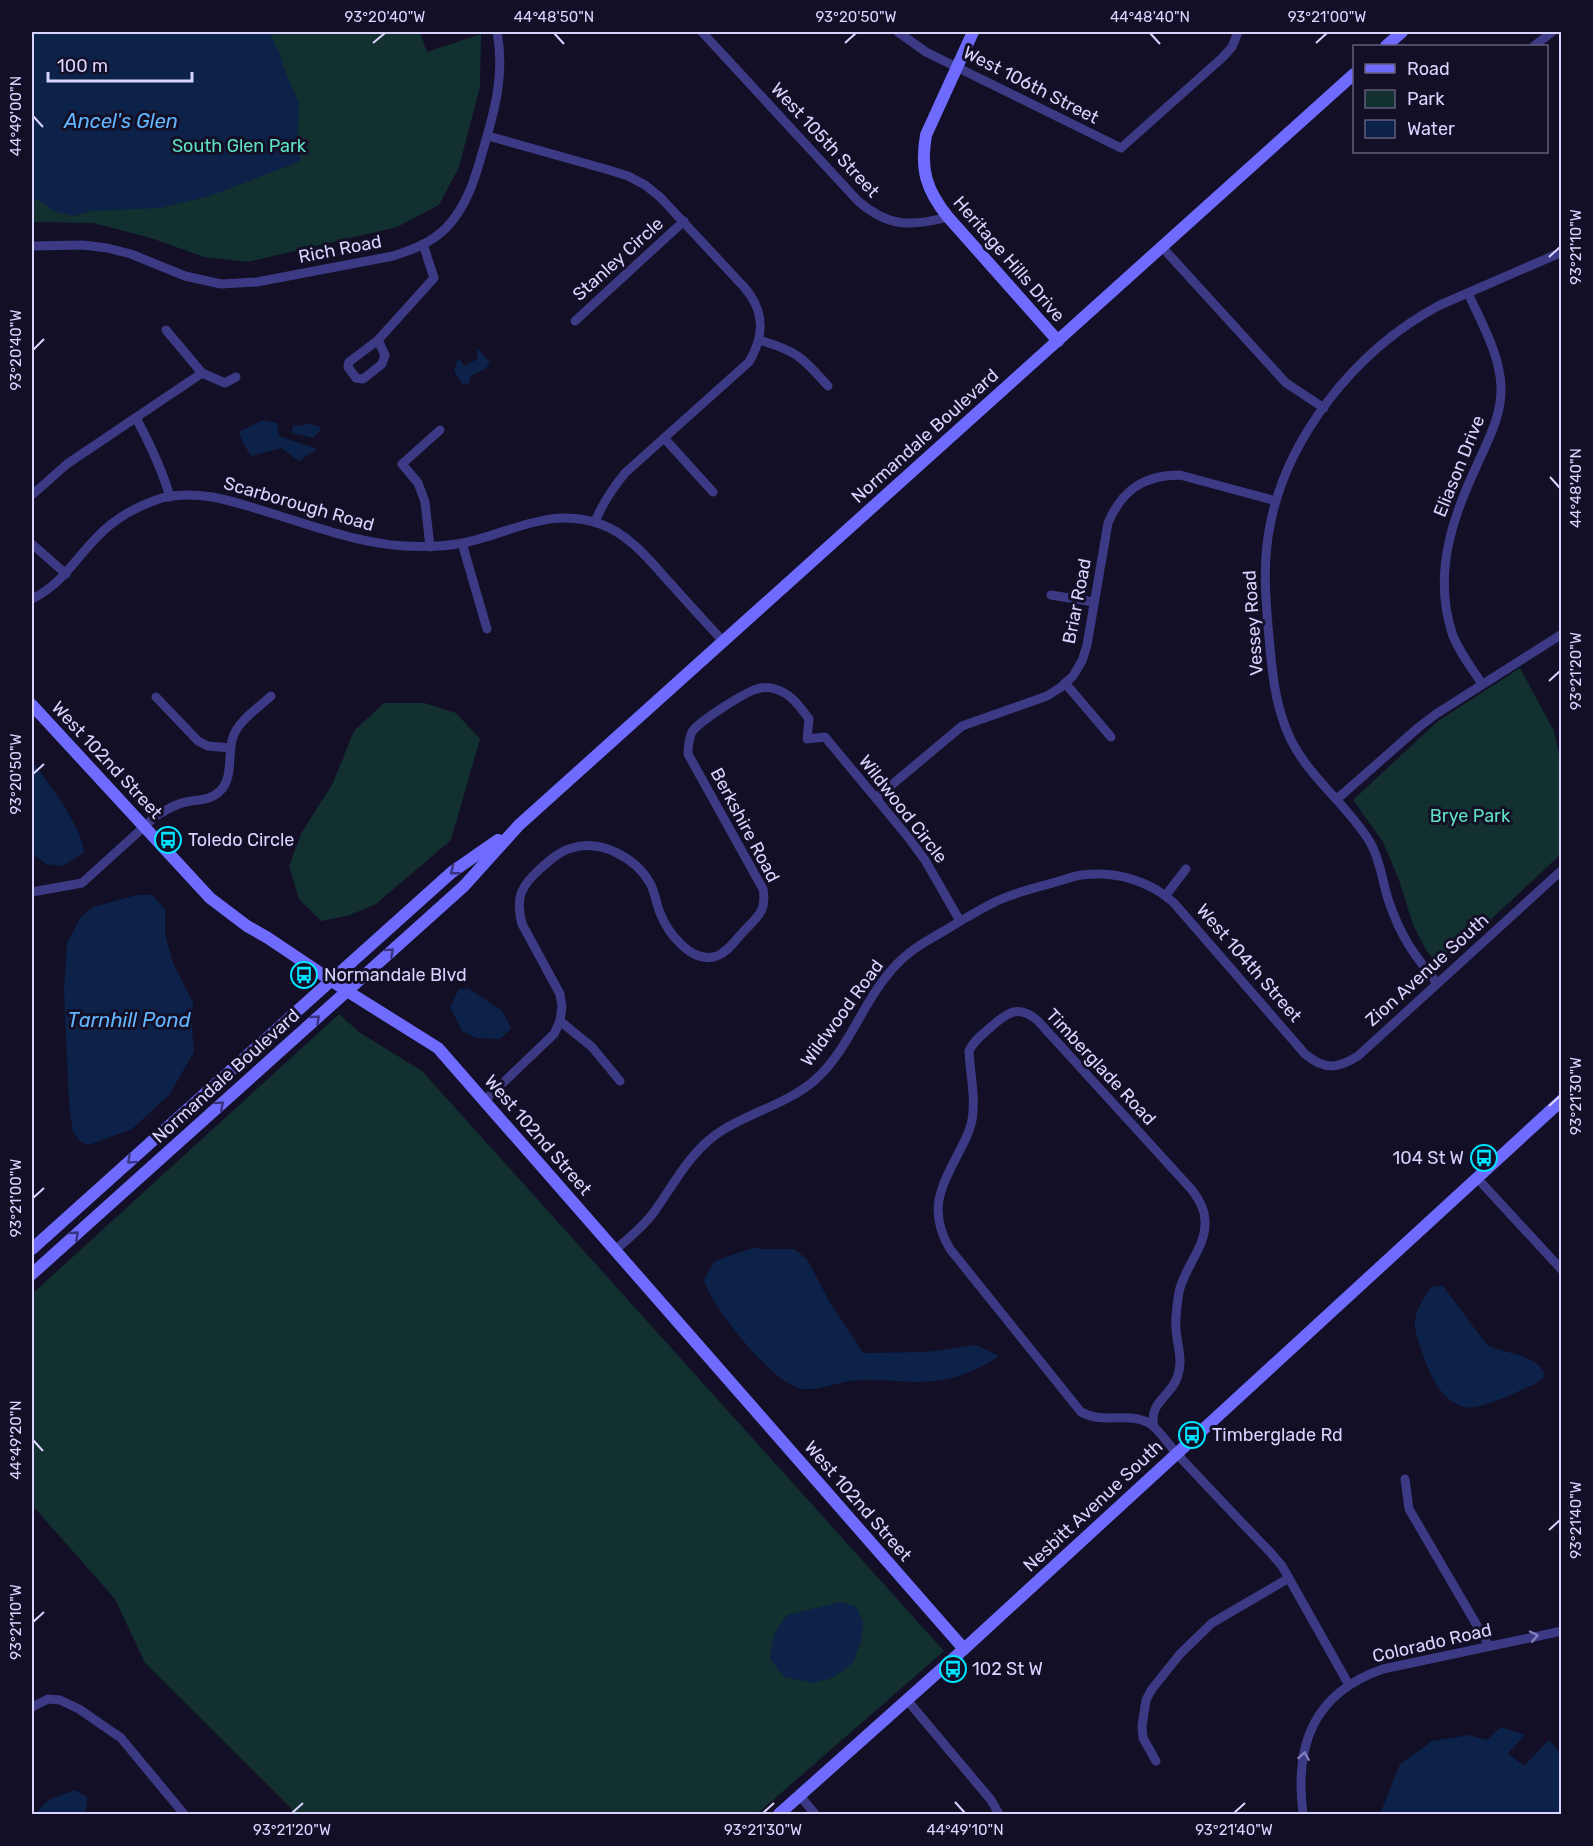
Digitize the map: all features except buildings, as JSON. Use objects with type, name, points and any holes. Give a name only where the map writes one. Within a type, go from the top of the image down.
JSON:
[{"type":"street","name":"Rich Road","points":[[32,246],[83,245],[107,248],[131,254],[202,281],[221,284],[239,284],[393,256],[411,250],[444,230],[467,199],[488,136],[499,87],[501,64],[497,32]]},
{"type":"street","name":"West 105th Street","points":[[702,32],[869,211],[881,218],[911,224],[926,223],[948,217]]},
{"type":"street","name":"West 106th Street","points":[[898,32],[927,52],[1121,148],[1222,58],[1232,47],[1238,32]]},
{"type":"street","name":"Heritage Hills Drive","points":[[973,32],[929,127],[923,153],[928,188],[948,217],[1058,341]]},
{"type":"street","points":[[1387,45],[1402,32]]},
{"type":"street","points":[[1535,45],[1552,32]]},
{"type":"street","name":"Normandale Boulevard","points":[[32,1274],[464,886],[519,825],[1353,75]]},
{"type":"street","points":[[488,136],[628,176],[645,185],[684,221],[754,298],[759,311],[761,326],[759,340],[749,362],[625,473],[612,489],[595,522]]},
{"type":"street","name":"Stanley Circle","points":[[575,321],[684,221]]},
{"type":"street","points":[[378,340],[385,356],[382,364],[363,379],[356,378],[348,367],[349,362],[378,340],[434,278],[423,244]]},
{"type":"street","points":[[1162,247],[1286,383],[1324,408]]},
{"type":"street","name":"Vessey Road","points":[[1437,983],[1415,957],[1404,939],[1395,919],[1380,865],[1371,845],[1360,827],[1302,759],[1291,740],[1276,698],[1265,600],[1268,537],[1276,501],[1295,454],[1344,380],[1421,315],[1562,252]]},
{"type":"street","name":"Eliason Drive","points":[[1468,293],[1499,368],[1501,388],[1499,409],[1493,428],[1452,526],[1447,548],[1445,592],[1447,614],[1453,634],[1482,684]]},
{"type":"street","points":[[166,330],[202,373],[225,383],[236,377]]},
{"type":"street","points":[[759,340],[786,348],[797,355],[828,386]]},
{"type":"street","points":[[32,495],[68,464],[202,373]]},
{"type":"street","points":[[136,418],[153,448],[170,497]]},
{"type":"street","points":[[430,547],[425,502],[418,483],[402,464],[440,430]]},
{"type":"street","points":[[664,438],[713,492]]},
{"type":"street","name":"Briar Road","points":[[876,798],[962,726],[1047,696],[1073,676],[1082,661],[1087,645],[1108,523],[1114,508],[1136,486],[1165,475],[1180,475],[1276,501]]},
{"type":"street","name":"Scarborough Road","points":[[32,599],[66,574],[109,526],[145,504],[170,497],[186,495],[227,500],[372,543],[430,547],[462,543],[541,519],[562,517],[595,522],[623,536],[640,550],[723,641]]},
{"type":"street","points":[[462,543],[487,629]]},
{"type":"street","points":[[32,544],[66,574]]},
{"type":"street","points":[[1051,595],[1094,602]]},
{"type":"street","points":[[1337,800],[1419,727],[1562,634]]},
{"type":"street","points":[[1065,683],[1112,737]]},
{"type":"street","name":"Berkshire Road","points":[[560,1021],[560,993],[522,924],[519,899],[523,887],[539,870],[565,851],[587,846],[603,847],[617,852],[630,861],[648,879],[660,913],[678,941],[698,956],[717,956],[725,951],[760,914],[765,898],[760,881],[688,754],[688,744],[692,733],[698,724],[746,693],[767,687],[778,689],[788,695],[809,719],[807,739]]},
{"type":"street","points":[[32,892],[82,883],[156,816],[185,802],[210,798],[218,793],[227,778],[232,737],[237,727],[271,696]]},
{"type":"street","points":[[156,697],[198,741],[208,747],[230,748]]},
{"type":"street","name":"West 102nd Street","points":[[32,705],[210,898],[228,913],[303,960],[331,981],[438,1048],[964,1649]]},
{"type":"street","name":"Wildwood Circle","points":[[807,739],[825,737],[891,815],[925,860],[960,921]]},
{"type":"street","name":"Normandale Boulevard","points":[[32,1250],[452,872],[519,825]]},
{"type":"street","points":[[1166,895],[1186,869]]},
{"type":"street","name":"Zion Avenue South","points":[[1305,1054],[1314,1061],[1337,1066],[1358,1056],[1562,870]]},
{"type":"street","name":"West 104th Street","points":[[1001,899],[1080,875],[1125,876],[1146,884],[1166,895],[1305,1054]]},
{"type":"street","name":"Wildwood Road","points":[[615,1250],[653,1214],[693,1154],[711,1138],[796,1093],[830,1064],[871,998],[899,962],[917,947],[1001,899]]},
{"type":"street","name":"Timberglade Road","points":[[1014,1011],[1022,1012],[1038,1021],[1192,1190],[1203,1210],[1206,1222],[1204,1234],[1180,1288],[1176,1308],[1179,1374],[1173,1386],[1158,1402],[1154,1410],[1152,1419],[1154,1426],[1134,1418],[1102,1419],[1081,1412],[950,1249],[943,1237],[937,1211],[939,1197],[968,1136],[972,1122],[969,1051],[979,1037],[1005,1014],[1014,1011]]},
{"type":"street","points":[[484,1101],[554,1034],[560,1021],[592,1047],[620,1081]]},
{"type":"street","name":"Nesbitt Avenue South","points":[[779,1815],[964,1649],[1173,1449],[1562,1100]]},
{"type":"street","points":[[1477,1178],[1562,1270]]},
{"type":"street","points":[[1154,1426],[1281,1566],[1348,1685]]},
{"type":"street","points":[[1405,1479],[1409,1509],[1489,1646]]},
{"type":"street","points":[[1156,1761],[1143,1738],[1142,1726],[1146,1700],[1152,1689],[1180,1654],[1212,1623],[1288,1578]]},
{"type":"street","name":"Colorado Road","points":[[1303,1815],[1302,1773],[1309,1733],[1331,1699],[1348,1685],[1383,1669],[1562,1631]]},
{"type":"street","points":[[32,1707],[48,1699],[60,1700],[79,1709],[121,1738],[184,1814]]},
{"type":"street","points":[[907,1700],[991,1800],[999,1815]]},
{"type":"street","points":[[800,1796],[815,1815]]},
{"type":"green space","name":"South Glen Park","points":[[32,32],[420,32],[427,52],[481,34],[480,87],[459,167],[439,205],[397,227],[248,262],[204,257],[151,238],[93,223],[32,222]]},
{"type":"green space","name":"Brye Park","points":[[1520,668],[1554,731],[1561,763],[1561,854],[1440,967],[1426,950],[1413,925],[1399,880],[1383,842],[1353,800],[1438,721]]},
{"type":"green space","points":[[384,703],[424,703],[456,713],[480,739],[451,840],[376,904],[350,915],[321,921],[299,899],[289,866],[302,832],[333,783],[354,731]]},
{"type":"green space","points":[[339,1014],[359,1032],[422,1071],[944,1651],[757,1814],[293,1814],[290,1807],[145,1663],[115,1599],[32,1505],[32,1294]]},
{"type":"water","name":"Ancel's Glen","points":[[32,32],[269,32],[299,103],[297,150],[301,161],[210,196],[160,208],[91,211],[74,216],[53,211],[44,203],[32,198]]},
{"type":"water","points":[[477,348],[490,362],[486,368],[471,376],[469,383],[462,384],[454,371],[458,358],[465,366],[477,359]]},
{"type":"water","points":[[263,420],[277,423],[279,436],[317,449],[299,461],[281,448],[251,456],[239,432]]},
{"type":"water","points":[[306,423],[321,427],[313,438],[292,433],[293,425],[302,426]]},
{"type":"water","points":[[32,761],[63,805],[78,830],[82,842],[84,852],[63,866],[46,864],[32,853]]},
{"type":"water","name":"Tarnhill Pond","points":[[137,895],[152,895],[165,909],[165,934],[173,963],[193,1003],[194,1052],[169,1095],[132,1129],[89,1145],[81,1142],[73,1132],[69,1104],[64,990],[67,943],[81,917],[93,907]]},
{"type":"water","points":[[468,988],[502,1011],[511,1028],[500,1039],[476,1038],[462,1031],[450,1007],[459,989]]},
{"type":"water","points":[[756,1247],[759,1249],[794,1249],[807,1259],[828,1299],[863,1353],[927,1352],[976,1345],[999,1356],[970,1372],[939,1380],[917,1382],[858,1380],[809,1389],[791,1385],[777,1375],[746,1344],[718,1308],[704,1280],[714,1262]]},
{"type":"water","points":[[1443,1286],[1487,1345],[1532,1361],[1544,1372],[1543,1378],[1535,1384],[1480,1406],[1465,1407],[1449,1399],[1437,1386],[1415,1329],[1419,1308],[1431,1287]]},
{"type":"water","points":[[841,1602],[856,1607],[863,1621],[861,1642],[853,1663],[832,1678],[813,1683],[784,1677],[770,1659],[774,1634],[787,1615]]},
{"type":"water","points":[[1501,1727],[1525,1735],[1508,1753],[1524,1766],[1549,1740],[1561,1754],[1561,1814],[1380,1814],[1400,1764],[1432,1741],[1469,1735],[1487,1740]]},
{"type":"water","points":[[75,1790],[87,1797],[86,1811],[83,1814],[34,1814],[50,1799]]},
{"type":"place","name":"Toledo Circle","points":[[168,840]]},
{"type":"place","name":"Normandale Blvd","points":[[304,975]]},
{"type":"place","name":"104 St W","points":[[1484,1158]]},
{"type":"place","name":"Timberglade Rd","points":[[1192,1435]]},
{"type":"place","name":"102 St W","points":[[953,1669]]}]
